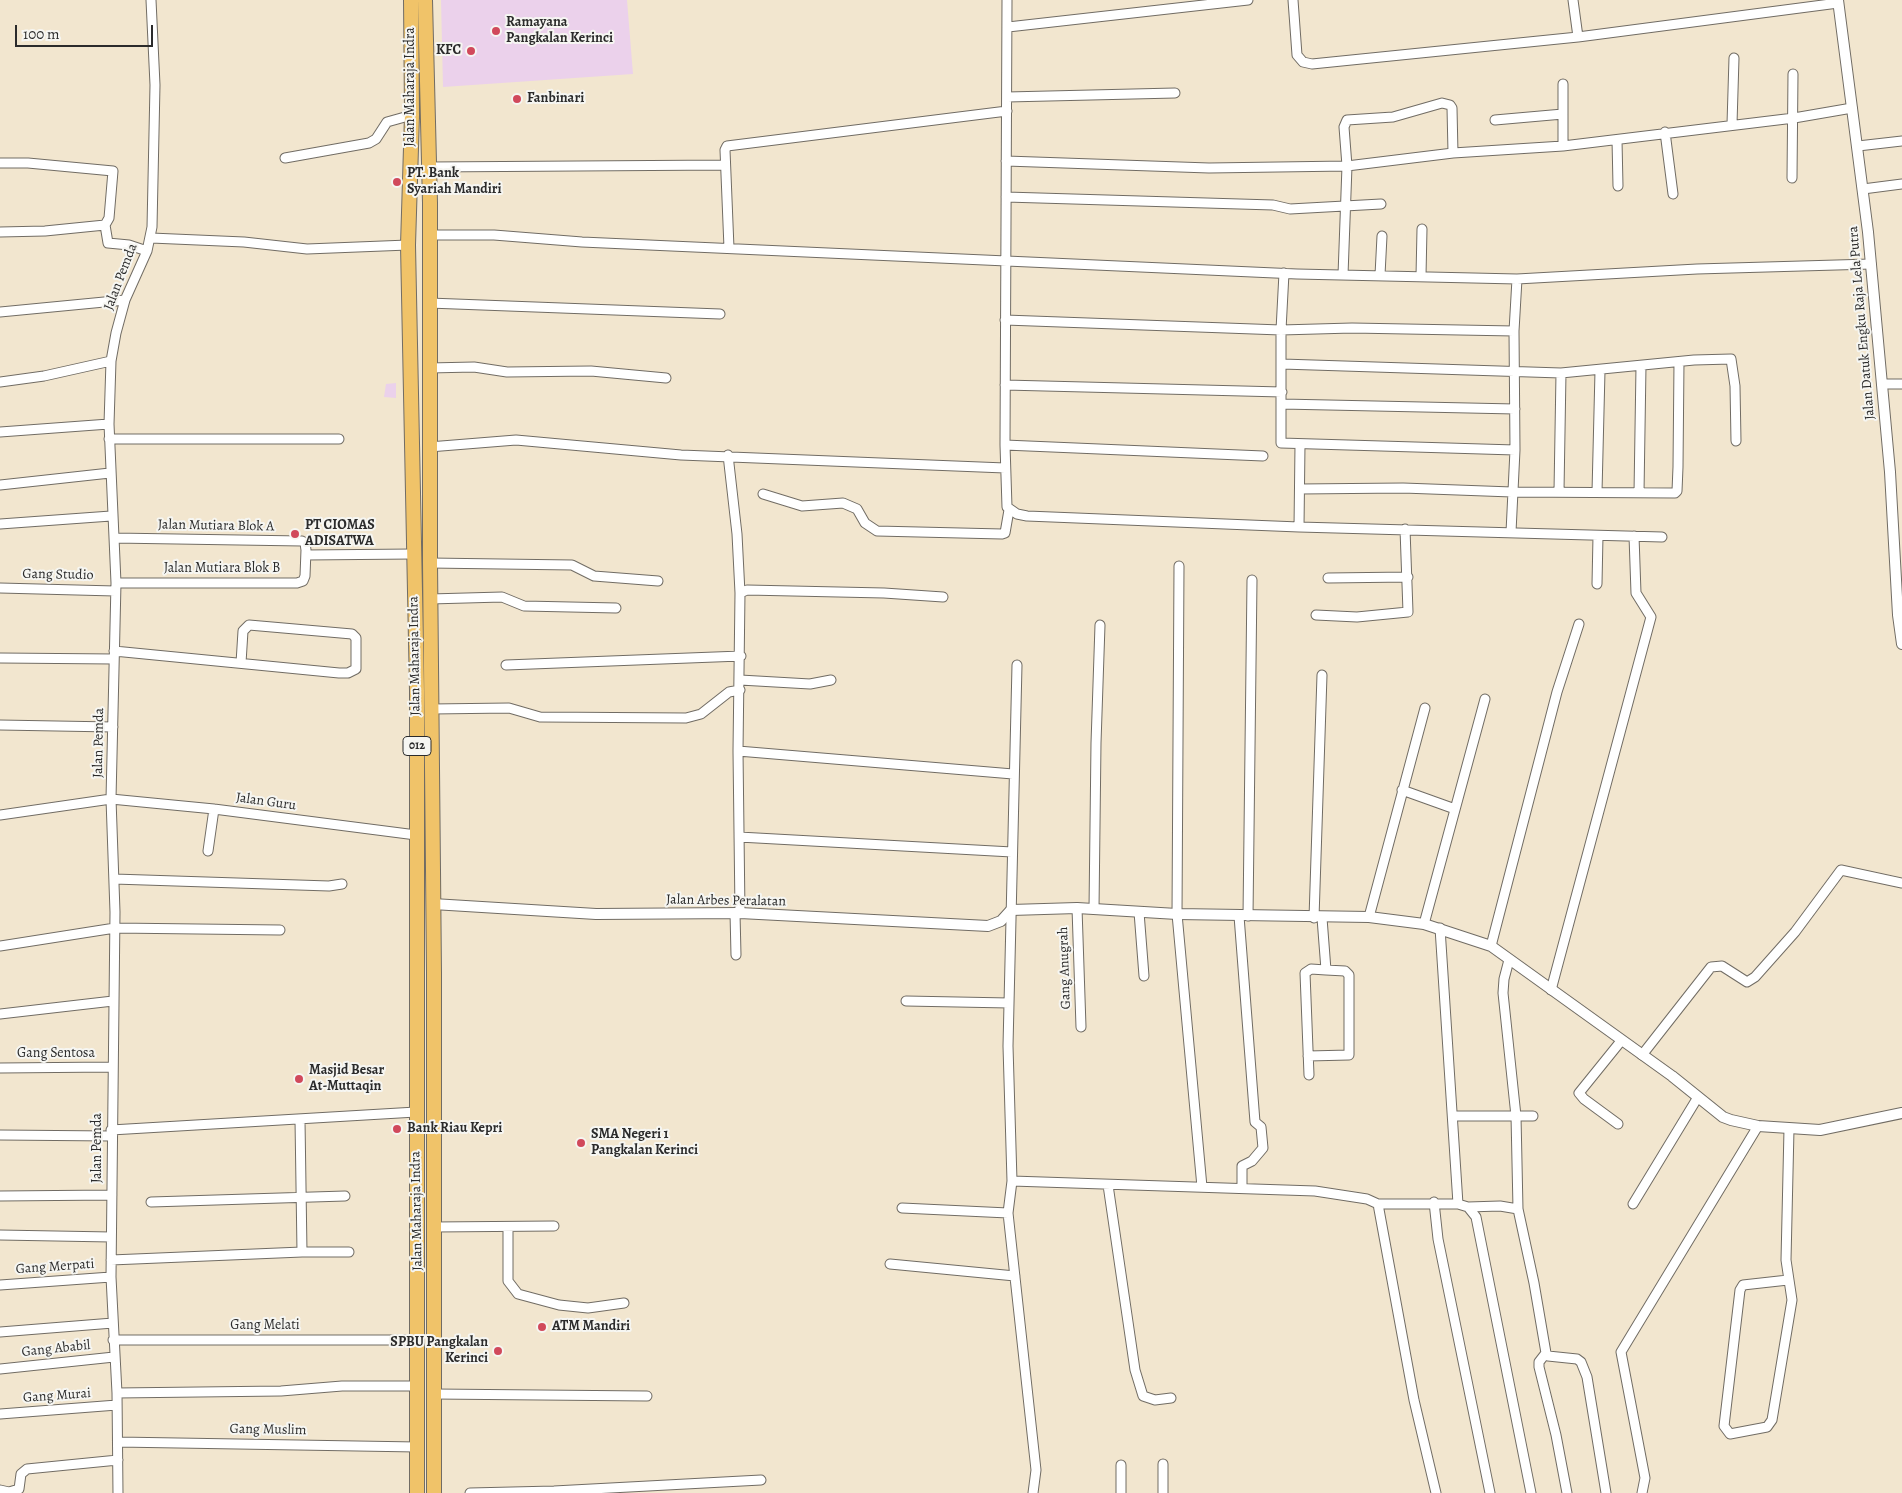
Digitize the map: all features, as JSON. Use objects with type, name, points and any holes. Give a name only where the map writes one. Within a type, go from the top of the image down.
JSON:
[{"type":"highway","name":"Jalan Maharaja Indra","points":[[410,0],[412,115],[408,244],[416,809],[417,1493]]},
{"type":"highway","name":"Jalan Maharaja Indra","points":[[425,0],[430,235],[429,447],[433,904],[434,1493]]},
{"type":"highway","points":[[416,809],[432,810]]},
{"type":"highway","points":[[417,1469],[433,1471]]},
{"type":"street","name":"Jalan Pemda","points":[[118,1493],[117,1393],[111,1277],[111,1133],[115,928],[111,799],[116,587],[111,516],[109,424],[111,361],[124,300],[147,251],[151,238],[155,85],[151,0]]},
{"type":"street","points":[[1007,0],[1004,445],[1006,468],[1005,503],[1009,510],[1027,516],[1298,527],[1662,537]]},
{"type":"street","points":[[1008,28],[1248,0]]},
{"type":"street","points":[[1293,0],[1297,55],[1299,60],[1307,63],[1578,37],[1838,2]]},
{"type":"street","points":[[1573,0],[1578,37]]},
{"type":"street","name":"Jalan Datuk Engku Raja Lela Putra","points":[[1838,2],[1858,146],[1871,264],[1902,644]]},
{"type":"street","points":[[1732,124],[1734,58]]},
{"type":"street","points":[[1792,178],[1793,74]]},
{"type":"street","points":[[1563,84],[1563,146]]},
{"type":"street","points":[[1007,97],[1175,92]]},
{"type":"street","points":[[1343,275],[1347,166],[1344,127],[1347,120],[1393,118],[1442,104],[1452,108],[1453,153]]},
{"type":"street","points":[[1006,161],[1209,168],[1347,166],[1453,153],[1563,146],[1617,140],[1665,132],[1794,118],[1852,108]]},
{"type":"street","points":[[729,248],[725,165],[727,146],[1007,111]]},
{"type":"street","points":[[1495,120],[1563,114]]},
{"type":"street","points":[[285,158],[369,143],[376,139],[387,122],[412,115]]},
{"type":"street","points":[[1665,132],[1673,194]]},
{"type":"street","points":[[1617,140],[1618,186]]},
{"type":"street","points":[[1858,146],[1902,141]]},
{"type":"street","points":[[0,163],[113,171],[109,218],[105,225],[108,243],[147,251]]},
{"type":"street","points":[[429,166],[725,165]]},
{"type":"street","points":[[1863,190],[1902,184]]},
{"type":"street","points":[[1006,197],[1273,205],[1290,209],[1381,204]]},
{"type":"street","points":[[0,232],[45,231],[105,225]]},
{"type":"street","points":[[1421,276],[1422,229]]},
{"type":"street","points":[[430,235],[494,234],[582,242],[1343,275],[1517,278],[1697,269],[1871,264]]},
{"type":"street","points":[[1380,275],[1382,236]]},
{"type":"street","points":[[151,238],[244,242],[307,249],[408,244]]},
{"type":"street","points":[[1284,273],[1281,330],[1281,442],[1300,445],[1515,450]]},
{"type":"street","points":[[1511,532],[1515,450],[1514,409],[1516,371],[1514,331],[1517,278]]},
{"type":"street","points":[[0,312],[124,300]]},
{"type":"street","points":[[429,303],[720,314]]},
{"type":"street","points":[[1005,320],[1281,330],[1352,328],[1514,331]]},
{"type":"street","points":[[1282,364],[1561,373],[1731,359],[1735,386],[1736,440]]},
{"type":"street","points":[[0,382],[44,376],[111,361]]},
{"type":"street","points":[[1300,489],[1403,488],[1512,492],[1559,491],[1670,494],[1677,491],[1678,362]]},
{"type":"street","points":[[1639,493],[1641,366]]},
{"type":"street","points":[[429,368],[474,368],[507,372],[590,371],[666,378]]},
{"type":"street","points":[[1597,492],[1600,371]]},
{"type":"street","points":[[1559,491],[1561,373]]},
{"type":"street","points":[[1882,384],[1902,384]]},
{"type":"street","points":[[1005,385],[1282,392]]},
{"type":"street","points":[[1282,404],[1514,409]]},
{"type":"street","points":[[0,432],[109,424]]},
{"type":"street","points":[[110,439],[339,439]]},
{"type":"street","points":[[429,447],[516,440],[596,446],[637,452],[1006,468]]},
{"type":"street","points":[[1004,445],[1263,456]]},
{"type":"street","points":[[1298,527],[1300,445]]},
{"type":"street","points":[[728,455],[737,534],[740,593],[741,656],[736,955]]},
{"type":"street","points":[[0,485],[110,473]]},
{"type":"street","points":[[763,494],[802,506],[842,503],[857,509],[865,523],[878,531],[1002,534],[1004,533],[1009,510]]},
{"type":"street","points":[[0,524],[111,516]]},
{"type":"street","points":[[1316,615],[1405,614],[1410,610],[1405,529]]},
{"type":"street","points":[[1597,584],[1598,536]]},
{"type":"street","points":[[1551,990],[1651,617],[1636,593],[1634,536]]},
{"type":"street","name":"Jalan Mutiara Blok A","points":[[114,538],[302,541],[305,542],[306,555]]},
{"type":"street","points":[[306,555],[413,554]]},
{"type":"street","name":"Jalan Mutiara Blok B","points":[[116,587],[297,582],[302,581],[305,576],[306,555]]},
{"type":"street","points":[[430,564],[572,564],[594,576],[658,581]]},
{"type":"street","points":[[1179,566],[1176,914],[1202,1187]]},
{"type":"street","points":[[1328,578],[1408,577]]},
{"type":"street","points":[[1242,1188],[1242,1166],[1252,1161],[1263,1148],[1260,1127],[1255,1122],[1243,916],[1252,580]]},
{"type":"street","name":"Gang Studio","points":[[0,588],[116,587]]},
{"type":"street","points":[[740,593],[747,590],[884,593],[943,597]]},
{"type":"street","points":[[430,599],[508,598],[524,606],[616,608]]},
{"type":"street","points":[[1491,946],[1557,692],[1579,624]]},
{"type":"street","points":[[0,658],[114,655],[241,663],[348,673],[356,669],[356,638],[352,634],[249,625],[244,631],[241,663]]},
{"type":"street","points":[[1094,909],[1096,742],[1100,625]]},
{"type":"street","points":[[506,665],[741,656]]},
{"type":"street","points":[[1017,665],[1009,1004],[1012,1181],[1008,1213],[1036,1470],[1033,1493]]},
{"type":"street","points":[[1322,674],[1318,918],[1326,970]]},
{"type":"street","points":[[740,680],[810,684],[831,680]]},
{"type":"street","points":[[432,710],[508,708],[540,717],[686,718],[701,714],[729,692],[740,690]]},
{"type":"street","points":[[1424,924],[1485,699]]},
{"type":"street","points":[[1370,917],[1425,708]]},
{"type":"street","points":[[0,725],[113,727]]},
{"type":"street","points":[[738,751],[1013,774]]},
{"type":"street","points":[[1402,790],[1455,809]]},
{"type":"street","name":"Jalan Guru","points":[[0,815],[111,799],[214,809],[416,835]]},
{"type":"street","points":[[208,851],[214,809]]},
{"type":"street","points":[[739,837],[1012,852]]},
{"type":"street","points":[[1642,1056],[1711,967],[1718,964],[1747,982],[1755,977],[1792,935],[1842,870],[1902,883]]},
{"type":"street","points":[[114,879],[329,886],[342,884]]},
{"type":"street","name":"Jalan Arbes Peralatan","points":[[433,904],[596,914],[738,913],[988,926],[1001,921],[1011,910]]},
{"type":"street","points":[[1011,910],[1077,908],[1176,914],[1318,918],[1370,917],[1424,924],[1491,946],[1723,1116],[1758,1126],[1789,1129],[1833,1129],[1902,1113]]},
{"type":"street","name":"Gang Anugrah","points":[[1077,908],[1081,1027]]},
{"type":"street","points":[[1139,912],[1144,976]]},
{"type":"street","points":[[0,946],[115,928],[198,927],[280,930]]},
{"type":"street","points":[[1440,928],[1454,1116],[1458,1204]]},
{"type":"street","points":[[1509,960],[1504,979],[1503,993],[1516,1116],[1518,1209],[1534,1283],[1546,1353],[1548,1356],[1576,1358],[1581,1362],[1587,1377],[1606,1493]]},
{"type":"street","points":[[1308,1056],[1349,1055],[1349,975],[1346,971],[1311,969],[1304,973],[1308,1056],[1309,1075]]},
{"type":"street","points":[[0,1014],[113,1001]]},
{"type":"street","points":[[906,1001],[1009,1004]]},
{"type":"street","points":[[1618,1124],[1584,1099],[1580,1093],[1621,1041]]},
{"type":"street","name":"Gang Sentosa","points":[[0,1068],[112,1067]]},
{"type":"street","points":[[1634,1204],[1698,1097]]},
{"type":"street","points":[[0,1135],[111,1133],[416,1112]]},
{"type":"street","points":[[1454,1116],[1533,1116]]},
{"type":"street","points":[[300,1120],[302,1252]]},
{"type":"street","points":[[1642,1493],[1645,1478],[1621,1352],[1758,1126]]},
{"type":"street","points":[[1788,1280],[1743,1285],[1740,1290],[1724,1426],[1730,1434],[1767,1427],[1771,1424],[1792,1300],[1786,1260],[1789,1129]]},
{"type":"street","points":[[1012,1181],[1314,1191],[1367,1198],[1378,1204],[1434,1202],[1458,1204],[1468,1208],[1500,1206],[1518,1209]]},
{"type":"street","points":[[1108,1185],[1135,1370],[1143,1396],[1155,1400],[1171,1398]]},
{"type":"street","points":[[0,1196],[112,1195]]},
{"type":"street","points":[[151,1202],[344,1196]]},
{"type":"street","points":[[1434,1202],[1439,1244],[1490,1493]]},
{"type":"street","points":[[1378,1204],[1414,1400],[1436,1493]]},
{"type":"street","points":[[902,1208],[1008,1213]]},
{"type":"street","points":[[1468,1208],[1476,1217],[1531,1493]]},
{"type":"street","points":[[434,1227],[554,1226]]},
{"type":"street","points":[[508,1227],[508,1282],[518,1294],[559,1305],[588,1308],[624,1303]]},
{"type":"street","points":[[0,1235],[111,1237]]},
{"type":"street","points":[[111,1260],[302,1252],[349,1252]]},
{"type":"street","points":[[890,1264],[1015,1276]]},
{"type":"street","name":"Gang Merpati","points":[[0,1284],[111,1277]]},
{"type":"street","points":[[0,1332],[113,1323]]},
{"type":"street","name":"Gang Melati","points":[[113,1340],[417,1340]]},
{"type":"street","points":[[1546,1353],[1539,1362],[1539,1367],[1556,1435],[1567,1493]]},
{"type":"street","name":"Gang Ababil","points":[[0,1369],[114,1357]]},
{"type":"street","points":[[117,1393],[281,1391],[342,1386],[417,1386]]},
{"type":"street","points":[[434,1394],[646,1396]]},
{"type":"street","name":"Gang Murai","points":[[0,1414],[117,1405]]},
{"type":"street","name":"Gang Muslim","points":[[118,1442],[417,1447]]},
{"type":"street","points":[[0,1490],[9,1492],[19,1489],[21,1474],[27,1469],[118,1460]]},
{"type":"street","points":[[1163,1464],[1163,1493]]},
{"type":"street","points":[[1121,1466],[1121,1493]]},
{"type":"street","points":[[470,1493],[554,1491],[760,1480]]},
{"type":"shaded area","points":[[441,0],[627,0],[633,74],[443,87]]},
{"type":"shaded area","points":[[396,383],[396,398],[384,397],[386,384]]},
{"type":"place","name":"Ramayana Pangkalan Kerinci","points":[[496,31]]},
{"type":"place","name":"KFC","points":[[471,51]]},
{"type":"place","name":"Fanbinari","points":[[517,99]]},
{"type":"place","name":"PT. Bank Syariah Mandiri","points":[[397,182]]},
{"type":"place","name":"PT CIOMAS ADISATWA","points":[[295,534]]},
{"type":"place","name":"Masjid Besar At-Muttaqin","points":[[299,1079]]},
{"type":"place","name":"Bank Riau Kepri","points":[[397,1129]]},
{"type":"place","name":"SMA Negeri 1 Pangkalan Kerinci","points":[[581,1143]]},
{"type":"place","name":"ATM Mandiri","points":[[542,1327]]},
{"type":"place","name":"SPBU Pangkalan Kerinci","points":[[498,1351]]}]
